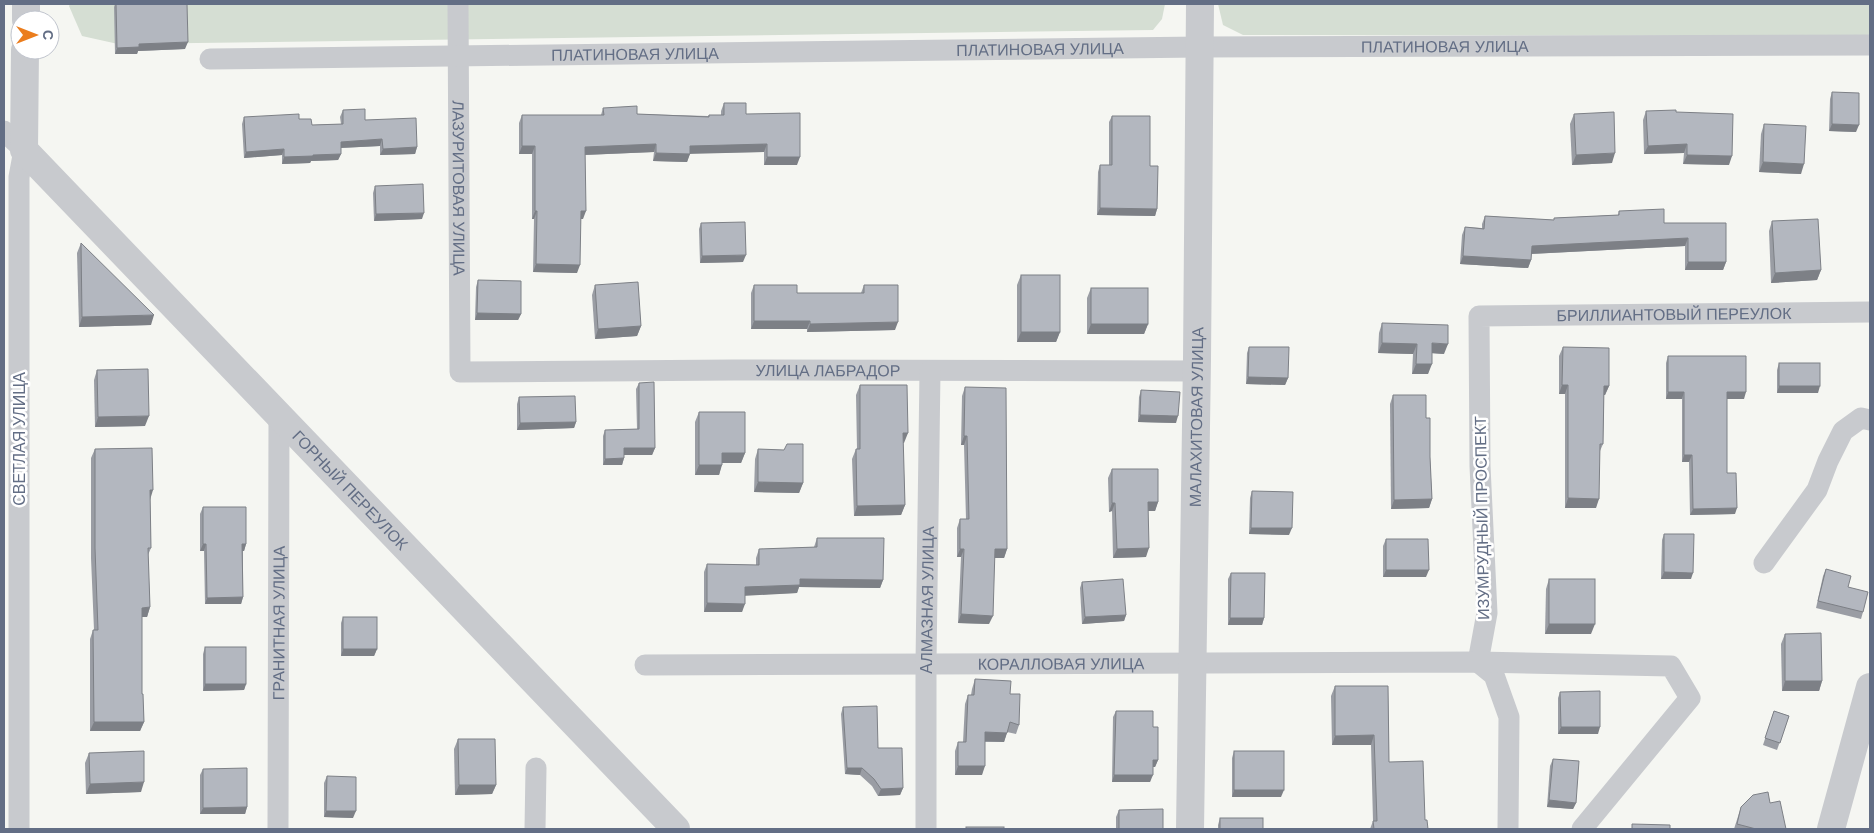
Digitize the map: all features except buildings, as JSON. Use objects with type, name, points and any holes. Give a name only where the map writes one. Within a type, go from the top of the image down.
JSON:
[{"type":"street","name":"ЛАЗУРИТОВАЯ УЛИЦА","points":[[458,4],[460,372]]},
{"type":"street","name":"МАЛАХИТОВАЯ УЛИЦА","points":[[1190,829],[1200,4]]},
{"type":"street","name":"ПЛАТИНОВАЯ УЛИЦА","points":[[210,59],[1200,47],[1870,44]]},
{"type":"street","name":"СВЕТЛАЯ УЛИЦА","points":[[19,829],[11,384],[19,177],[24,150],[25,60]]},
{"type":"street","points":[[4,131],[24,150]]},
{"type":"street","name":"ГОРНЫЙ ПЕРЕУЛОК","points":[[24,150],[676,829]]},
{"type":"street","name":"БРИЛЛИАНТОВЫЙ ПЕРЕУЛОК","points":[[1479,316],[1870,312]]},
{"type":"street","name":"ИЗУМРУДНЫЙ ПРОСПЕКТ","points":[[1478,662],[1487,613],[1480,466],[1479,316]]},
{"type":"street","name":"УЛИЦА ЛАБРАДОР","points":[[460,372],[734,370],[930,372],[1197,371]]},
{"type":"street","name":"АЛМАЗНАЯ УЛИЦА","points":[[926,829],[930,372]]},
{"type":"street","name":"ГРАНИТНАЯ УЛИЦА","points":[[278,829],[279,416]]},
{"type":"street","points":[[1764,563],[1817,490],[1828,461],[1843,431],[1861,418],[1870,420]]},
{"type":"street","points":[[1478,662],[1494,675],[1509,718],[1508,829]]},
{"type":"street","name":"КОРАЛЛОВАЯ УЛИЦА","points":[[645,665],[1478,662],[1671,666],[1690,698],[1582,829]]},
{"type":"street","points":[[1831,829],[1870,687]]},
{"type":"street","points":[[535,829],[536,768]]},
{"type":"shaded area","points":[[70,4],[1165,4],[1162,19],[1153,30],[118,44],[82,36],[69,6]]},
{"type":"shaded area","points":[[1218,4],[1870,4],[1870,36],[1243,35],[1223,25]]}]
